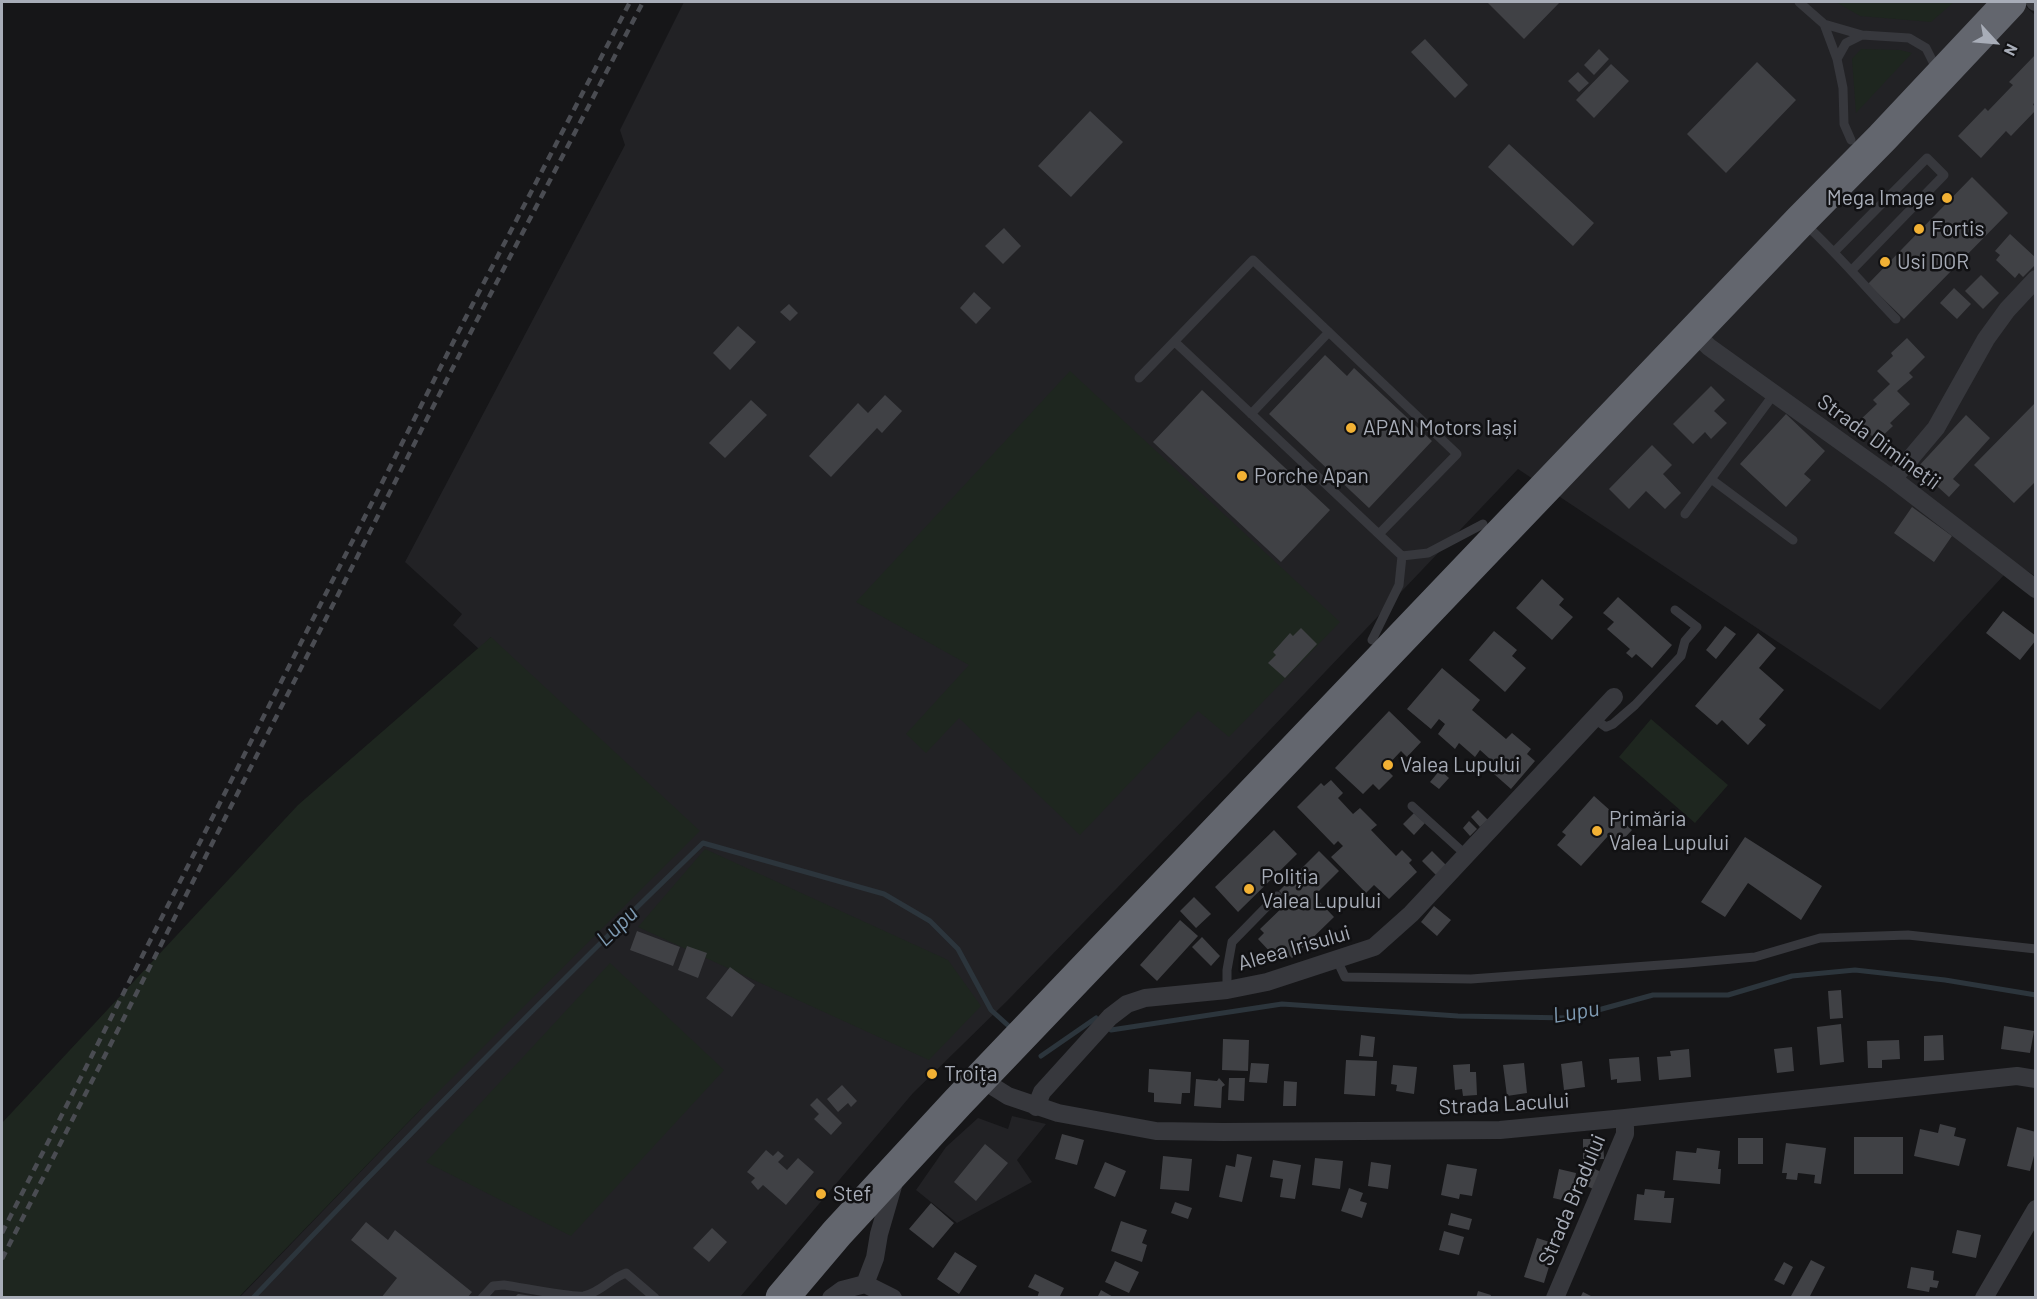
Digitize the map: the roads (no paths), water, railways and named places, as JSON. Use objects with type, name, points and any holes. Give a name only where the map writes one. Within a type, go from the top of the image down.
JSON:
[{"type":"highway","points":[[756,1298],[822,1219],[896,1137],[1004,1040],[1695,333],[1802,220],[1930,56],[1982,2]]},
{"type":"highway","points":[[1034,1009],[1372,640],[1483,524],[1867,139],[2010,2]]},
{"type":"highway","points":[[782,1298],[837,1233],[981,1079],[1004,1040]]},
{"type":"street","points":[[1893,479],[1936,428],[1986,339],[2007,310],[2036,279]]},
{"type":"street","name":"Strada Dimineții","points":[[1695,333],[1709,347],[1893,479],[2036,589]]},
{"type":"street","name":"Aleea Irisului","points":[[1036,1107],[1042,1092],[1110,1017],[1127,1004],[1145,998],[1227,990],[1267,982],[1374,947],[1411,914],[1614,697]]},
{"type":"street","name":"Strada Lacului","points":[[981,1079],[1008,1096],[1036,1107],[1156,1131],[1500,1130],[2017,1076],[2036,1079]]},
{"type":"street","name":"Strada Bradului","points":[[1555,1298],[1625,1134],[1625,1118]]},
{"type":"street","points":[[865,1284],[875,1258],[879,1234],[899,1166]]},
{"type":"street","points":[[1984,1298],[2036,1209]]},
{"type":"street","points":[[831,1298],[842,1290],[865,1284],[893,1298]]},
{"type":"lane","points":[[1799,2],[1824,24],[1862,35],[1909,38],[1926,48],[1930,56]]},
{"type":"lane","points":[[1824,24],[1837,59],[1843,88],[1844,124],[1867,139]]},
{"type":"lane","points":[[1837,59],[1846,43],[1862,35]]},
{"type":"lane","points":[[1834,252],[1928,158],[1944,175],[1852,270]]},
{"type":"lane","points":[[1802,220],[1852,270],[1857,280],[1896,319]]},
{"type":"lane","points":[[1139,378],[1253,260],[1457,454],[1379,534]]},
{"type":"lane","points":[[1251,414],[1329,332]]},
{"type":"lane","points":[[1175,342],[1402,556]]},
{"type":"lane","points":[[1685,514],[1774,394]]},
{"type":"lane","points":[[1711,479],[1793,540]]},
{"type":"lane","points":[[1402,556],[1428,553],[1483,524]]},
{"type":"lane","points":[[1372,640],[1399,585],[1402,556]]},
{"type":"lane","points":[[1593,718],[1605,728],[1613,724],[1635,705],[1681,656],[1685,641],[1697,627],[1675,610]]},
{"type":"lane","points":[[1412,806],[1465,854]]},
{"type":"lane","points":[[1227,990],[1227,970],[1232,942],[1277,896]]},
{"type":"lane","points":[[1337,960],[1345,977],[1471,980],[1755,957],[1820,938],[1908,935],[2036,949]]},
{"type":"lane","points":[[482,1298],[493,1287],[504,1285],[583,1296],[601,1289],[626,1272],[655,1298]]},
{"type":"waterway","name":"Lupu","points":[[253,1298],[476,1068],[703,843],[884,894],[930,921],[958,949],[991,1010],[1012,1029]]},
{"type":"waterway","name":"Lupu","points":[[1111,1030],[1282,1004],[1458,1016],[1569,1018],[1653,995],[1728,995],[1792,976],[1855,970],[1945,980],[2036,995]]},
{"type":"waterway","name":"Lupu","points":[[1041,1056],[1096,1018]]},
{"type":"railway","points":[[2,1233],[466,317],[630,2]]},
{"type":"railway","points":[[2,1259],[476,322],[643,2]]},
{"type":"place","name":"Mega Image","points":[[1947,198]]},
{"type":"place","name":"Fortis","points":[[1919,229]]},
{"type":"place","name":"Usi DOR","points":[[1885,262]]},
{"type":"place","name":"APAN Motors Iași","points":[[1351,428]]},
{"type":"place","name":"Porche Apan","points":[[1242,476]]},
{"type":"place","name":"Valea Lupului","points":[[1388,765]]},
{"type":"place","name":"Primăria Valea Lupului","points":[[1597,831]]},
{"type":"place","name":"Poliția Valea Lupului","points":[[1249,889]]},
{"type":"place","name":"Troița","points":[[932,1074]]},
{"type":"place","name":"Stef","points":[[821,1194]]}]
